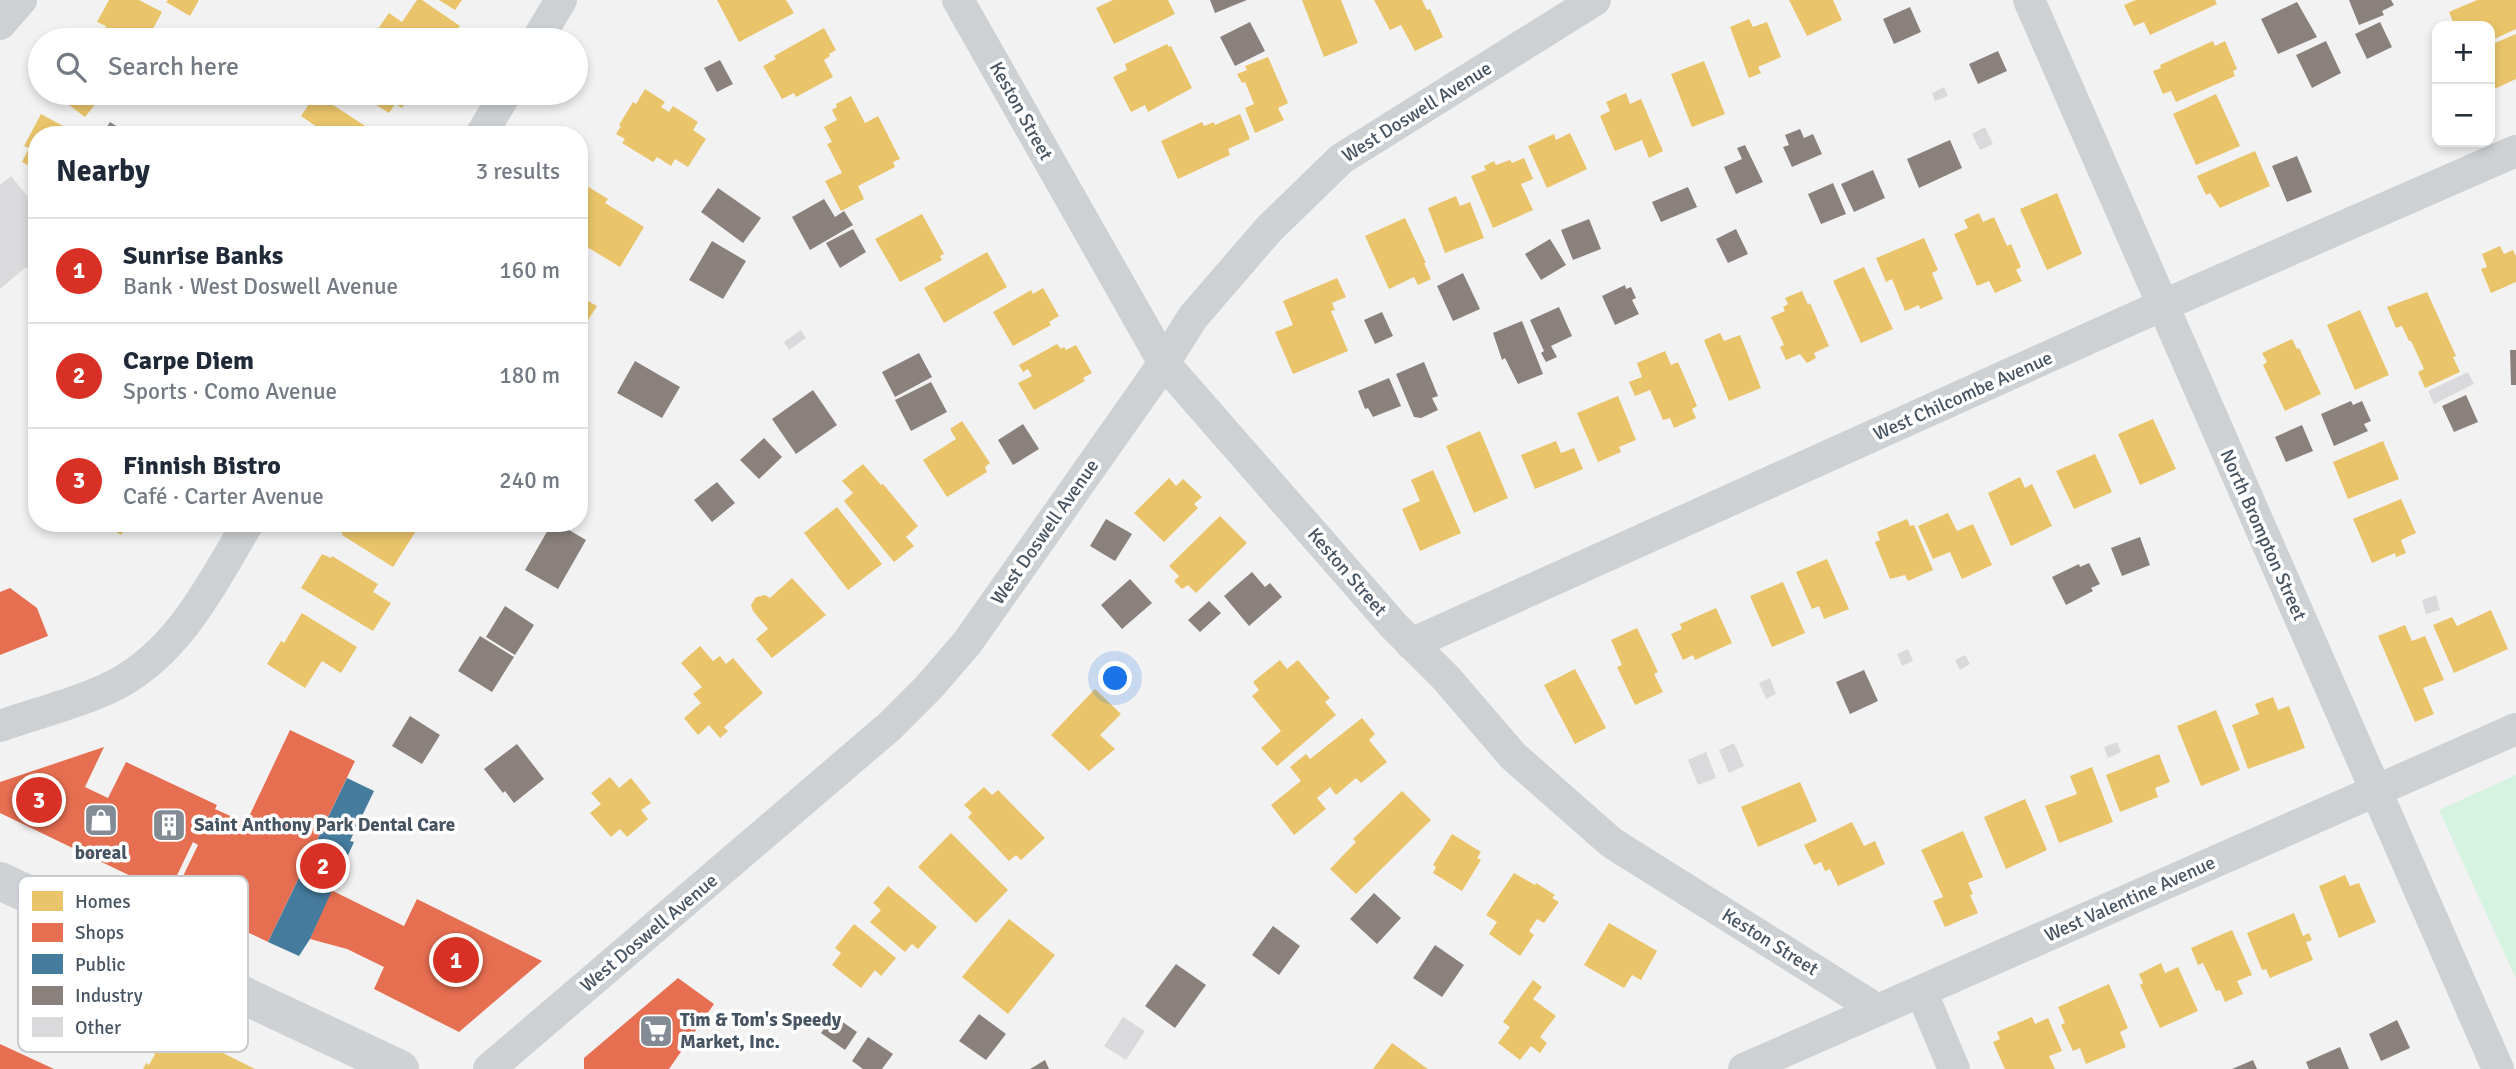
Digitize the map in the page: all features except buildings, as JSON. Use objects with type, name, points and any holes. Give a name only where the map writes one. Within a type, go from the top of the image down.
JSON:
[{"type":"main road","points":[[0,881],[18,889]]},
{"type":"main road","points":[[248,998],[400,1069]]},
{"type":"street","points":[[0,24],[20,0]]},
{"type":"street","points":[[544,28],[562,0]]},
{"type":"street","name":"Keston Street","points":[[958,0],[1164,363],[1513,756],[1612,843],[1878,1010]]},
{"type":"street","name":"West Doswell Avenue","points":[[489,1069],[890,726],[929,687],[967,643],[1164,363],[1193,317],[1269,229],[1341,159],[1595,0]]},
{"type":"street","name":"North Brompton Street","points":[[2029,0],[2498,1069]]},
{"type":"street","points":[[486,126],[499,105]]},
{"type":"street","name":"West Chilcombe Avenue","points":[[1411,644],[2163,306],[2516,151]]},
{"type":"street","points":[[0,726],[115,685],[144,668],[185,625],[242,532]]},
{"type":"street","name":"West Valentine Avenue","points":[[1744,1069],[2376,789],[2516,730]]},
{"type":"street","points":[[1921,992],[1954,1069]]},
{"type":"green space","points":[[2516,775],[2516,979],[2439,810]]},
{"type":"place","name":"Finnish Bistro","points":[[39,800]]},
{"type":"place","name":"boreal","points":[[101,820]]},
{"type":"place","name":"Saint Anthony Park Dental Care","points":[[169,825]]},
{"type":"place","name":"Carpe Diem","points":[[323,866]]},
{"type":"place","name":"Sunrise Banks","points":[[456,960]]},
{"type":"place","name":"Tim & Tom's Speedy Market, Inc.","points":[[656,1031]]}]
